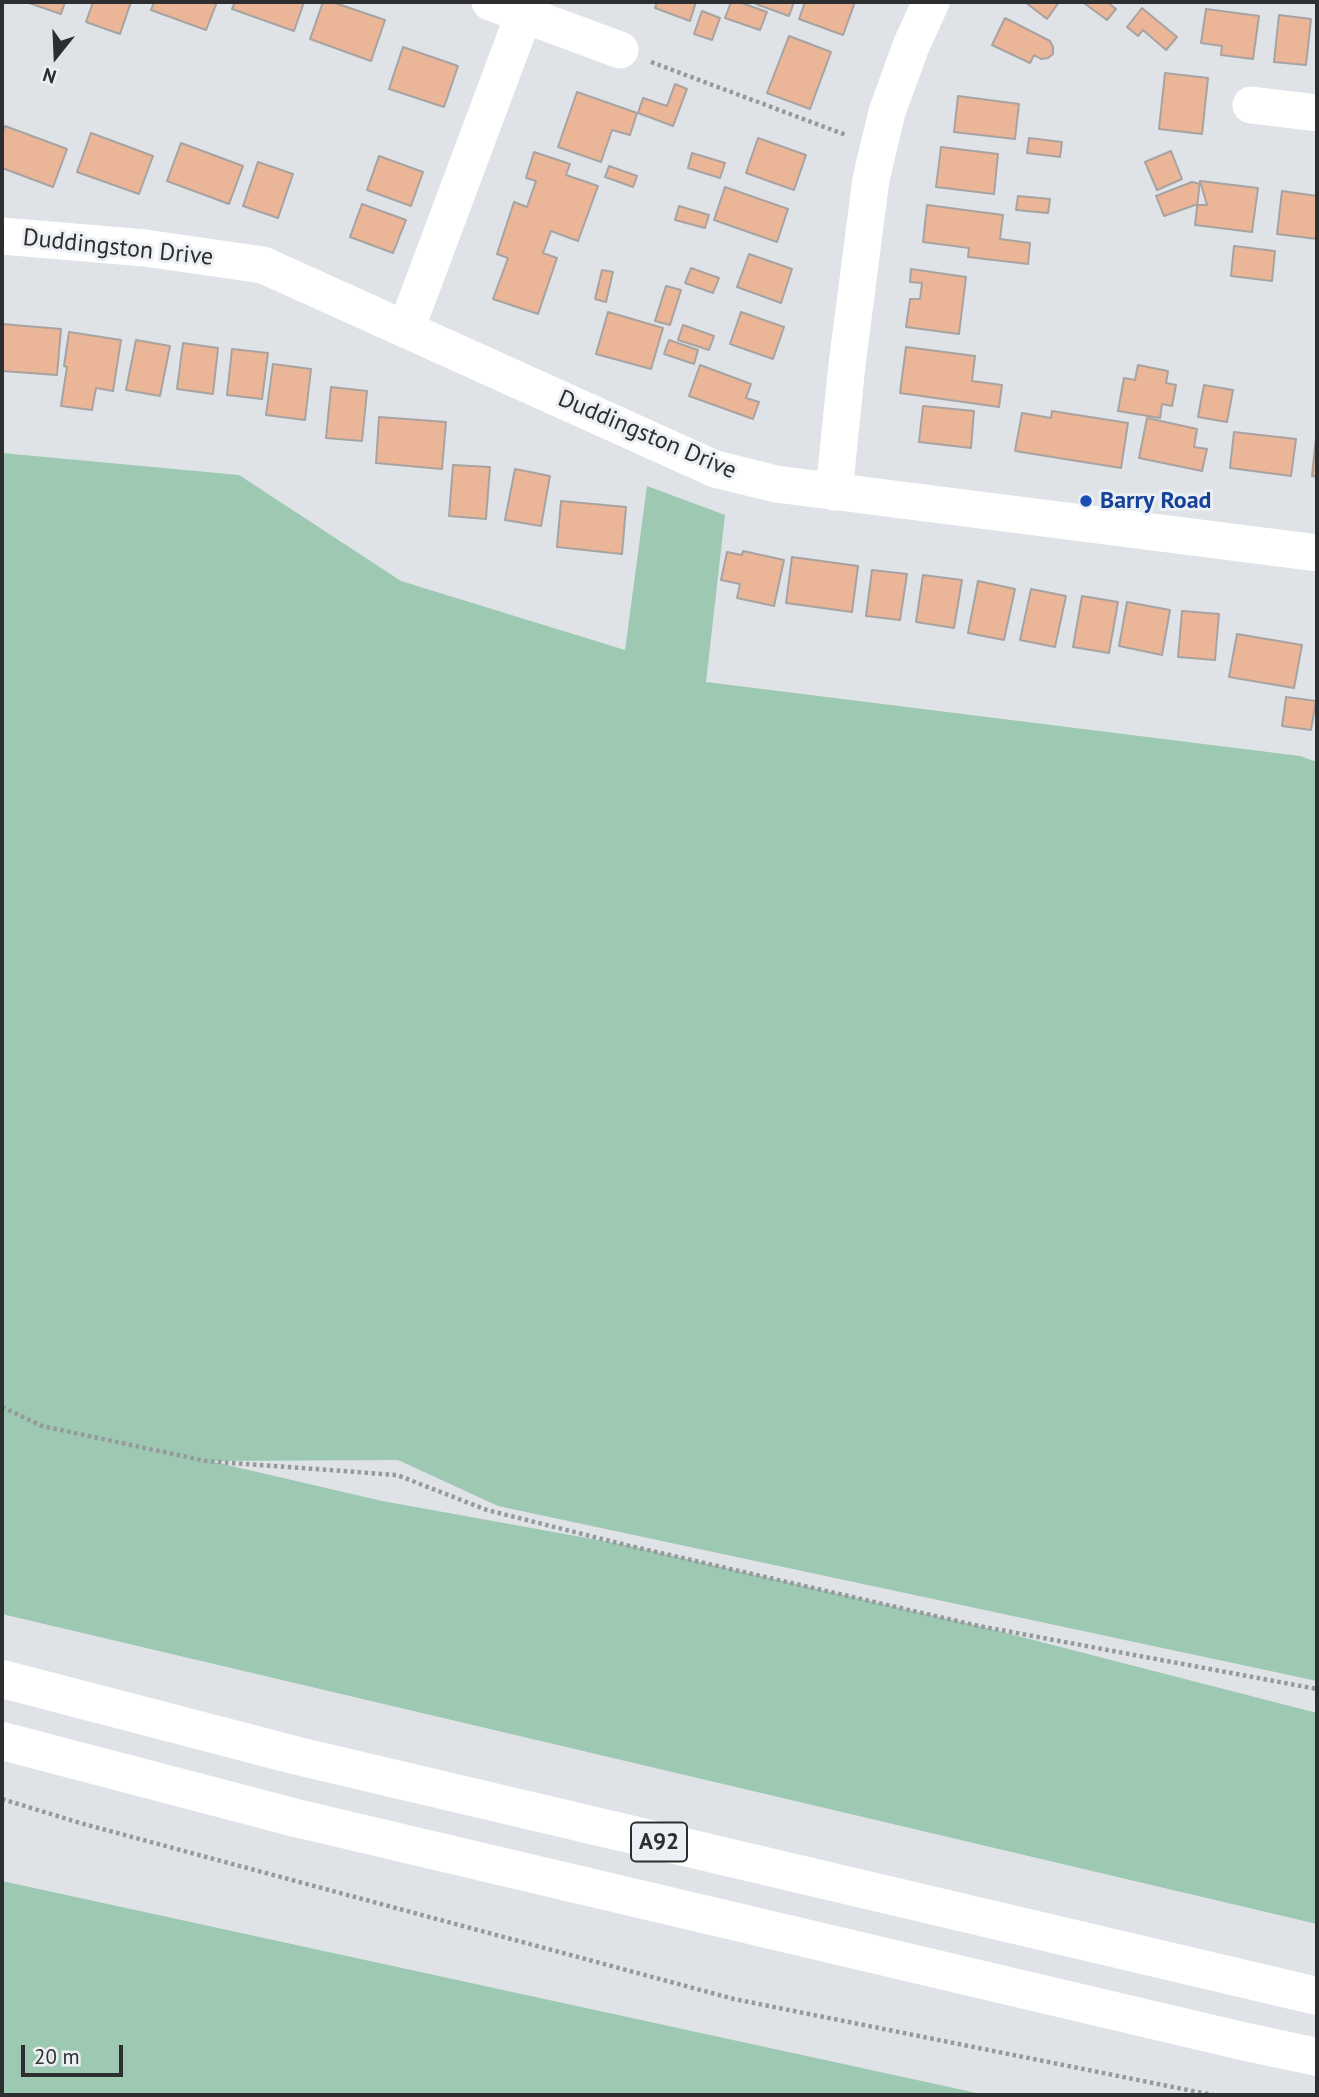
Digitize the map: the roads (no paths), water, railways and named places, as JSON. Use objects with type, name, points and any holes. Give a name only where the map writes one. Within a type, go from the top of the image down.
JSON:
[{"type":"highway","name":"A92","points":[[2,1679],[298,1756],[1317,1996]]},
{"type":"highway","name":"A92","points":[[2,1741],[296,1818],[1317,2057]]},
{"type":"street","points":[[490,2],[620,50]]},
{"type":"street","points":[[834,492],[871,179],[887,112],[932,2]]},
{"type":"street","points":[[405,329],[524,14]]},
{"type":"street","points":[[1251,105],[1317,113]]},
{"type":"street","name":"Duddingston Drive","points":[[2,236],[145,247],[263,265],[715,469],[776,484],[1317,553]]},
{"type":"place","name":"Barry Road","points":[[1086,501]]}]
